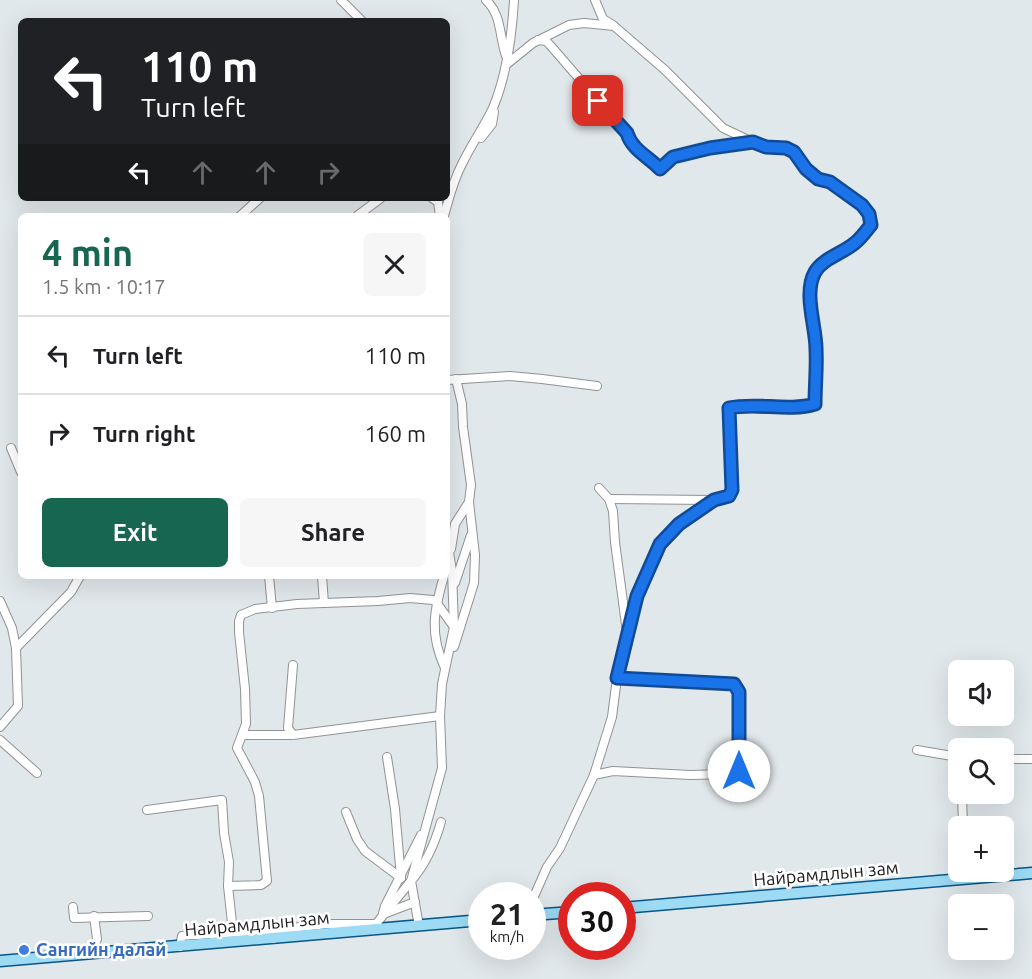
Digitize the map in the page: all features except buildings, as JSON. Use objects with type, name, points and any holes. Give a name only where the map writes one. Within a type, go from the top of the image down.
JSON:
[{"type":"main road","name":"Найрамдлын зам","points":[[1014,874],[1032,873]]},
{"type":"main road","name":"Найрамдлын зам","points":[[636,907],[948,877]]},
{"type":"main road","name":"Найрамдлын зам","points":[[0,961],[180,947],[273,935],[468,921]]},
{"type":"street","points":[[486,0],[495,4],[507,62]]},
{"type":"street","points":[[450,191],[493,107],[507,62],[514,0]]},
{"type":"street","points":[[595,0],[603,19],[665,70],[723,128],[766,147],[786,148],[794,152],[806,169],[818,179],[830,182],[862,205],[869,214],[871,225],[853,245],[816,269],[813,277],[811,296],[816,349],[815,404],[729,408],[732,490],[729,496],[714,500],[609,499]]},
{"type":"street","points":[[342,1],[359,18]]},
{"type":"street","points":[[507,62],[538,40],[569,25],[584,23],[614,26]]},
{"type":"street","points":[[538,40],[546,41],[550,45],[622,128],[637,150],[660,169],[673,157],[710,148],[753,142]]},
{"type":"street","points":[[243,213],[257,201]]},
{"type":"street","points":[[361,213],[377,201]]},
{"type":"street","points":[[447,659],[453,651],[474,583],[475,555],[469,502],[471,485],[462,404],[451,380],[510,376],[597,386]]},
{"type":"street","points":[[11,448],[18,465]]},
{"type":"street","points":[[599,488],[609,499],[613,511],[627,632]]},
{"type":"street","points":[[540,882],[546,867],[560,848],[594,775],[612,717],[617,678],[637,596],[660,544],[679,524],[714,500]]},
{"type":"street","points":[[420,926],[411,881],[442,768],[440,716],[442,684],[453,627],[450,555],[455,524],[469,502]]},
{"type":"street","points":[[453,589],[472,530]]},
{"type":"street","points":[[16,648],[71,592],[78,579]]},
{"type":"street","points":[[269,579],[272,608]]},
{"type":"street","points":[[322,579],[324,603]]},
{"type":"street","points":[[443,579],[436,602],[434,630],[437,650],[446,669]]},
{"type":"street","points":[[228,886],[261,885],[267,881],[260,796],[237,748],[246,724],[239,621],[242,615],[255,609],[297,604],[410,598],[436,602],[453,627]]},
{"type":"street","points":[[0,601],[12,628],[16,648],[18,706],[0,727]]},
{"type":"street","points":[[293,735],[288,728],[294,665]]},
{"type":"street","points":[[594,775],[613,771],[700,775],[731,774],[739,771],[739,692],[734,684],[617,678]]},
{"type":"street","points":[[243,735],[293,735],[440,716]]},
{"type":"street","points":[[0,740],[37,773]]},
{"type":"street","points":[[917,750],[948,755]]},
{"type":"street","points":[[387,757],[395,808],[400,878]]},
{"type":"street","points":[[1014,759],[1032,759]]},
{"type":"street","points":[[147,810],[222,800],[229,862],[228,886],[233,932]]},
{"type":"street","points":[[346,812],[365,852],[400,878]]},
{"type":"street","points":[[375,927],[418,873],[428,857],[441,822]]},
{"type":"street","points":[[384,915],[385,906],[425,828]]},
{"type":"street","points":[[384,915],[415,902]]},
{"type":"street","points":[[73,907],[74,918],[148,916]]},
{"type":"street","points":[[92,954],[97,939],[94,916]]},
{"type":"street","points":[[180,947],[182,936],[233,932],[273,935]]},
{"type":"place","name":"Сангийн далай","points":[[24,950]]},
{"type":"route","points":[[598,101],[627,133],[628,139],[637,150],[660,169],[673,157],[710,148],[753,142],[766,147],[786,148],[794,152],[806,169],[818,179],[830,182],[848,194],[869,214],[871,225],[858,241],[827,260],[816,269],[813,277],[811,301],[816,349],[815,404],[729,408],[732,490],[729,496],[714,500],[679,524],[660,544],[637,596],[627,632],[617,678],[734,684],[738,687],[739,771]]}]
